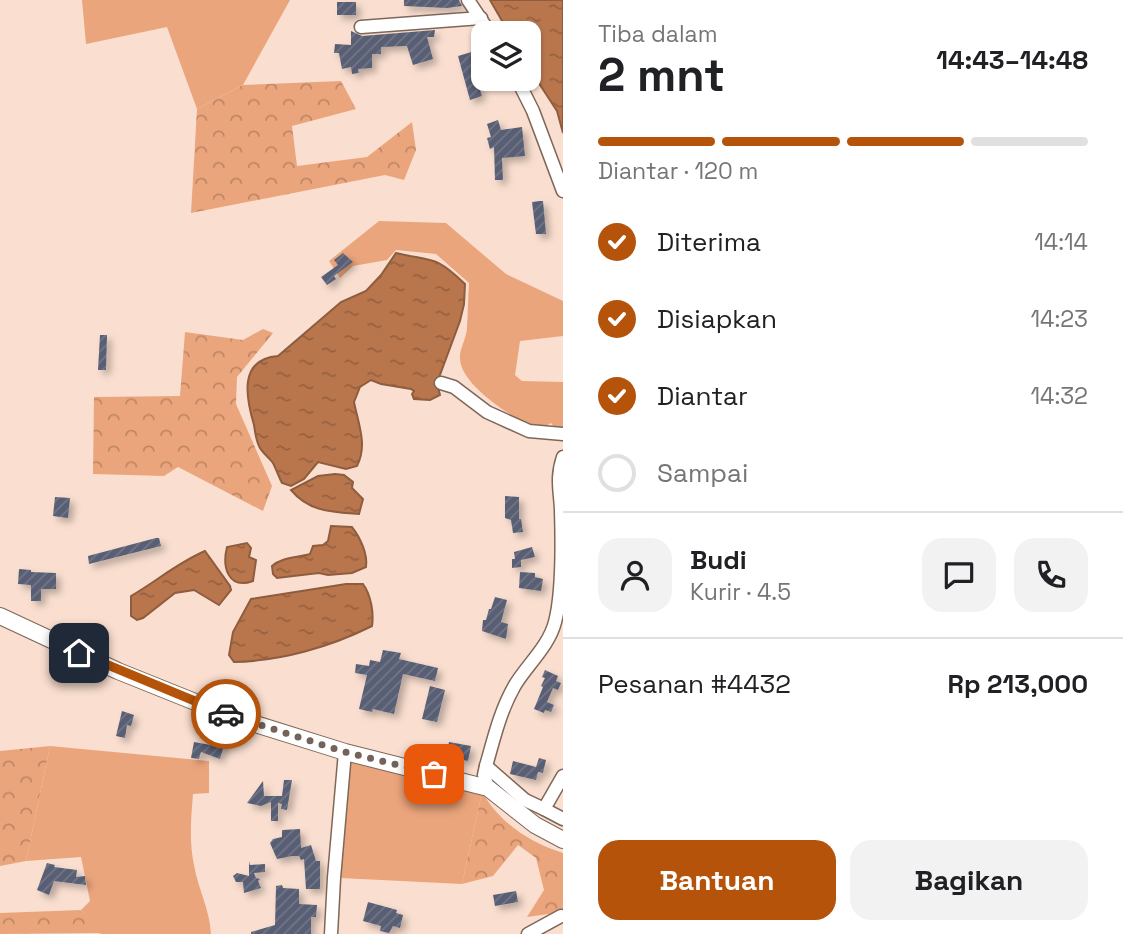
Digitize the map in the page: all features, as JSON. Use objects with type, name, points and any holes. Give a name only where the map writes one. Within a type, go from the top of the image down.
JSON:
[{"type":"main road","points":[[0,616],[118,671],[220,712],[345,752],[488,788],[535,825],[563,840]]},
{"type":"street","points":[[468,0],[483,21]]},
{"type":"street","points":[[361,27],[481,18]]},
{"type":"street","points":[[523,91],[563,191]]},
{"type":"street","points":[[441,383],[454,387],[487,412],[529,432],[563,435]]},
{"type":"street","points":[[488,788],[484,775],[501,710],[554,627],[558,609],[561,544],[557,474],[563,457]]},
{"type":"street","points":[[331,934],[345,752]]},
{"type":"street","points":[[486,766],[525,800],[563,819]]},
{"type":"street","points":[[544,809],[563,776]]},
{"type":"street","points":[[528,934],[561,916]]},
{"type":"green space","points":[[82,0],[290,0],[243,85],[197,109],[167,27],[86,44]]},
{"type":"green space","points":[[341,81],[356,109],[292,126],[297,166],[367,157],[412,122],[416,150],[404,180],[385,175],[191,213],[197,109],[243,85]]},
{"type":"green space","points":[[379,221],[446,223],[506,274],[563,301],[563,336],[520,341],[515,375],[522,381],[563,382],[563,439],[551,423],[541,429],[505,411],[470,380],[460,359],[467,331],[469,283],[436,254],[396,250],[387,260],[353,266],[340,278],[329,261]]},
{"type":"green space","points":[[263,329],[273,333],[237,377],[236,404],[272,486],[263,511],[178,467],[164,476],[93,474],[94,397],[180,396],[185,332],[243,340]]},
{"type":"green space","points":[[50,746],[209,761],[209,793],[193,794],[191,839],[192,856],[211,934],[98,934],[102,933],[81,910],[90,901],[81,857],[26,861]]},
{"type":"green space","points":[[50,746],[26,861],[0,866],[0,751]]},
{"type":"green space","points":[[348,756],[482,792],[462,884],[340,878]]},
{"type":"green space","points":[[482,792],[497,813],[516,830],[563,853],[563,912],[527,917],[544,890],[536,858],[518,845],[493,876],[462,884]]},
{"type":"green space","points":[[81,910],[103,933],[0,934],[0,913]]},
{"type":"water","points":[[490,0],[563,0],[563,133],[557,111],[541,86],[541,21],[502,21]]},
{"type":"water","points":[[396,253],[440,264],[465,284],[460,321],[437,383],[440,395],[430,400],[414,399],[414,391],[411,389],[371,380],[360,387],[354,402],[362,442],[357,466],[346,469],[318,462],[304,479],[291,486],[282,483],[273,463],[257,441],[248,392],[251,372],[256,364],[278,356],[341,302],[366,291]]},
{"type":"water","points":[[344,475],[353,482],[352,488],[363,499],[359,514],[314,507],[291,490],[318,476]]},
{"type":"water","points":[[331,526],[352,527],[363,546],[366,567],[352,573],[328,575],[319,573],[277,578],[273,574],[272,566],[276,563],[310,554],[313,546],[323,545],[328,541]]},
{"type":"water","points":[[247,543],[251,548],[249,557],[256,560],[253,581],[244,583],[232,579],[225,562],[227,547]]},
{"type":"water","points":[[205,551],[230,586],[231,590],[219,605],[194,590],[175,593],[143,618],[137,620],[131,616],[131,596]]},
{"type":"water","points":[[346,584],[363,584],[366,588],[373,616],[372,626],[322,646],[287,656],[234,662],[229,655],[233,632],[251,599]]},
{"type":"building","points":[[404,0],[459,0],[462,6],[404,6]]},
{"type":"building","points":[[337,2],[356,2],[356,15],[337,15]]},
{"type":"building","points":[[435,30],[434,37],[427,37],[433,59],[413,65],[407,46],[381,47],[381,54],[372,54],[372,68],[358,69],[359,73],[352,74],[351,67],[342,69],[339,53],[334,53],[335,44],[351,45],[351,31],[362,36]]},
{"type":"building","points":[[471,52],[471,91],[480,91],[482,96],[470,100],[458,56]]},
{"type":"building","points":[[498,120],[501,130],[522,127],[525,156],[502,158],[503,180],[495,180],[494,147],[490,149],[487,138],[491,137],[487,124]]},
{"type":"building","points":[[543,201],[546,234],[536,234],[532,202]]},
{"type":"building","points":[[343,253],[353,262],[334,276],[336,279],[327,285],[321,277],[338,265],[334,260]]},
{"type":"building","points":[[100,335],[107,335],[106,370],[98,370]]},
{"type":"building","points":[[505,496],[519,497],[519,519],[523,532],[513,533],[511,520],[505,518]]},
{"type":"building","points":[[55,497],[70,498],[68,518],[53,516]]},
{"type":"building","points":[[159,538],[161,546],[89,564],[88,556]]},
{"type":"building","points":[[532,547],[535,557],[521,560],[521,567],[512,568],[514,552]]},
{"type":"building","points":[[19,569],[56,573],[56,589],[41,589],[41,601],[31,601],[31,585],[18,584]]},
{"type":"building","points":[[520,572],[535,573],[535,577],[543,579],[541,591],[519,588]]},
{"type":"building","points":[[495,597],[507,600],[501,622],[508,624],[506,639],[482,631],[483,620],[486,620]]},
{"type":"building","points":[[383,650],[401,653],[399,659],[438,668],[435,681],[403,674],[394,714],[359,709],[367,675],[355,673],[356,664],[369,666],[370,660],[380,662]]},
{"type":"building","points":[[545,670],[558,676],[556,681],[561,683],[558,690],[553,688],[547,702],[554,705],[551,712],[545,710],[544,713],[534,709],[543,687],[541,686],[545,678],[542,677]]},
{"type":"building","points":[[430,686],[445,690],[437,722],[422,719]]},
{"type":"building","points":[[122,711],[134,715],[131,726],[127,725],[125,738],[116,736]]},
{"type":"building","points":[[222,726],[229,728],[220,759],[201,752],[199,759],[191,758],[194,742],[216,746]]},
{"type":"building","points":[[449,742],[471,746],[468,761],[446,756]]},
{"type":"building","points":[[539,758],[546,760],[543,773],[538,772],[536,780],[510,774],[513,761],[536,767]]},
{"type":"building","points":[[284,780],[292,780],[287,810],[281,809],[282,804],[278,803],[278,821],[271,821],[271,802],[261,806],[247,803],[263,781],[264,796],[282,796]]},
{"type":"building","points":[[300,829],[301,848],[311,845],[316,861],[320,861],[320,889],[306,889],[304,859],[292,856],[277,859],[270,843],[273,839],[282,837],[282,830]]},
{"type":"building","points":[[249,861],[250,865],[265,864],[265,872],[254,873],[256,878],[260,879],[258,881],[261,888],[244,893],[243,882],[236,882],[233,876],[237,873],[249,876]]},
{"type":"building","points":[[47,863],[55,865],[54,867],[77,870],[76,877],[85,876],[86,885],[54,881],[49,895],[37,890]]},
{"type":"building","points":[[282,885],[283,888],[299,889],[299,904],[317,905],[316,917],[311,917],[311,934],[251,934],[275,925],[276,886]]},
{"type":"building","points":[[516,891],[518,902],[495,906],[493,895]]},
{"type":"building","points":[[368,902],[397,910],[396,913],[403,915],[400,928],[393,926],[389,933],[380,931],[381,926],[363,921]]},
{"type":"way so far","points":[[226,714],[345,752],[434,774]]},
{"type":"route","points":[[79,653],[226,714]]}]
